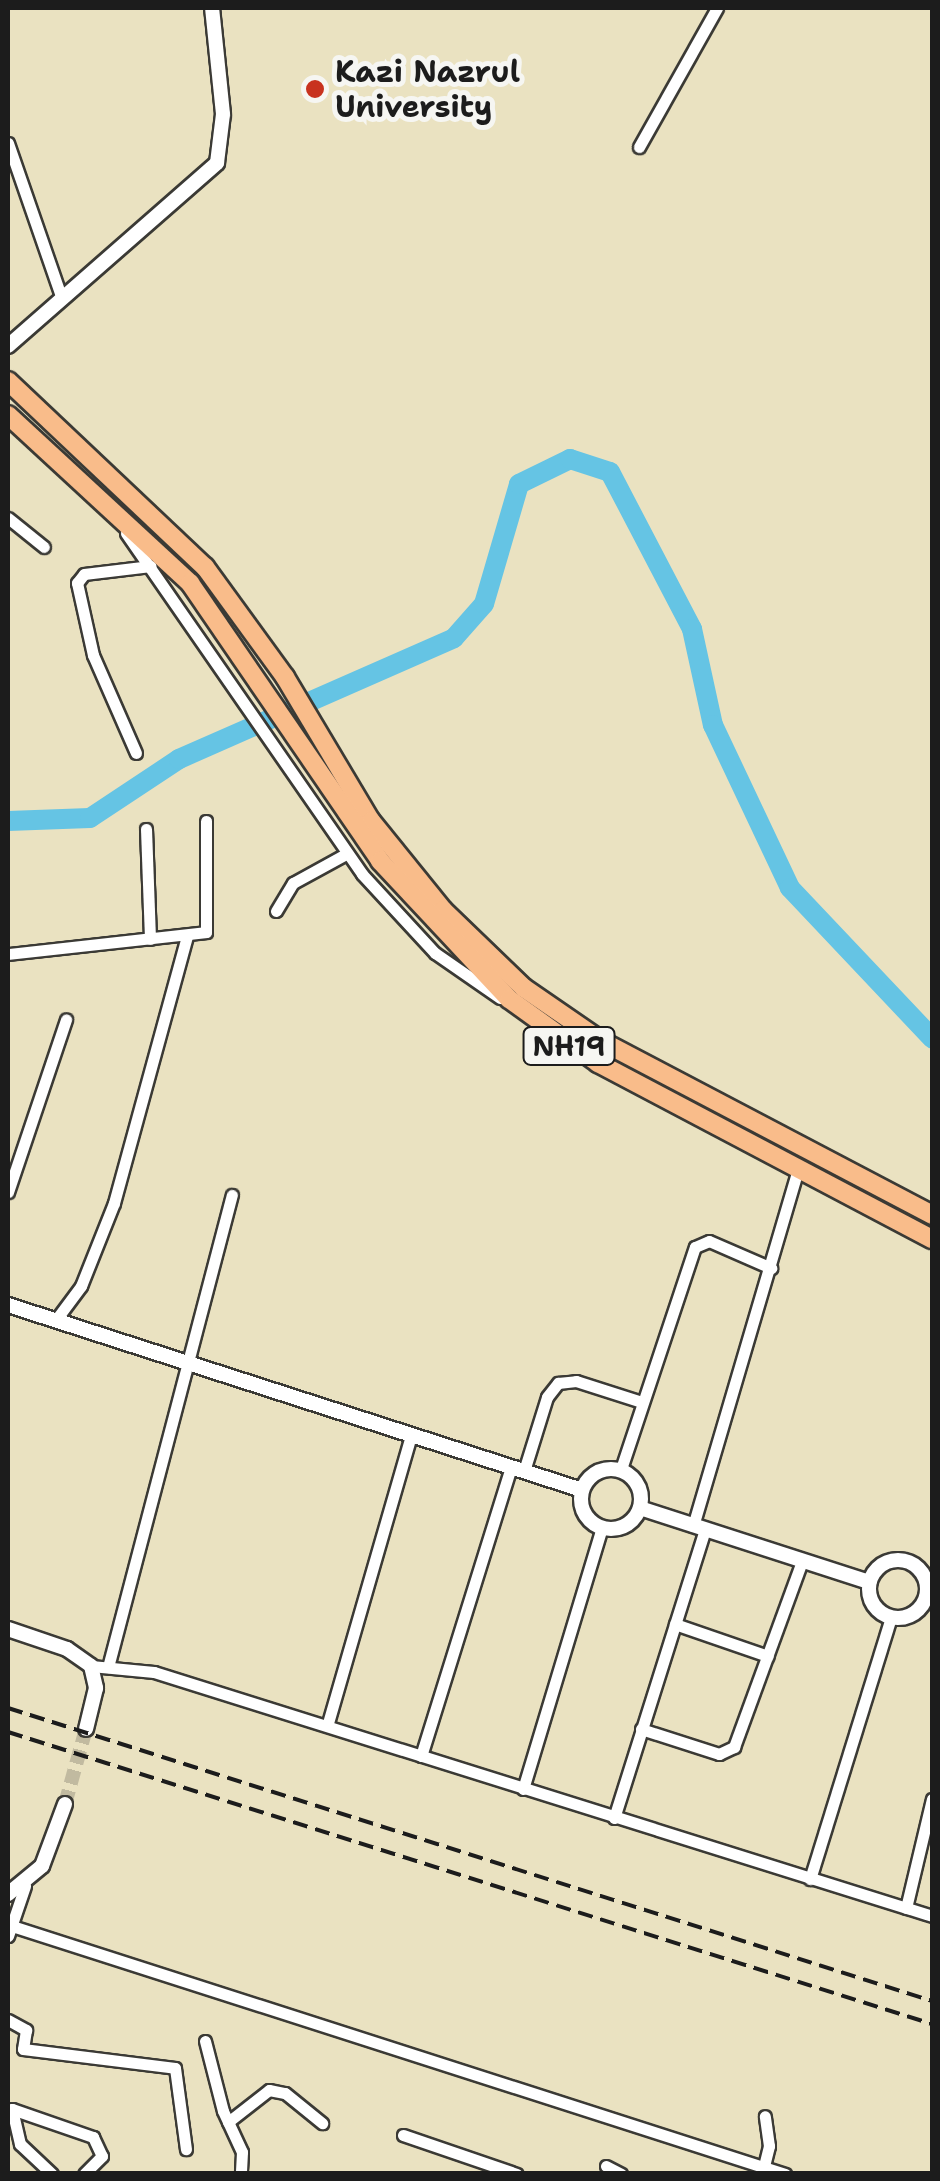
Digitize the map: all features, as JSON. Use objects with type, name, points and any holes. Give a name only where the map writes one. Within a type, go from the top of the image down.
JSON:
[{"type":"highway","name":"NH19","points":[[8,381],[205,566],[285,677],[403,863],[546,1006],[932,1216]]},
{"type":"highway","name":"NH19","points":[[8,415],[190,584],[295,742],[395,880],[521,1010],[598,1064],[932,1239]]},
{"type":"street","points":[[8,346],[60,293],[174,206],[217,163],[223,114],[212,8]]},
{"type":"street","points":[[639,147],[718,8]]},
{"type":"street","points":[[8,143],[60,293]]},
{"type":"street","points":[[88,486],[151,566],[346,854],[435,952],[521,1010]]},
{"type":"street","points":[[8,518],[44,547]]},
{"type":"street","points":[[136,753],[98,670],[77,582],[84,574],[151,566]]},
{"type":"street","points":[[8,954],[206,932],[206,821]]},
{"type":"street","points":[[146,829],[150,939]]},
{"type":"street","points":[[276,911],[293,884],[346,854]]},
{"type":"street","points":[[54,1321],[81,1286],[114,1202],[187,936]]},
{"type":"street","points":[[8,1192],[66,1020]]},
{"type":"street","points":[[614,1818],[675,1624],[798,1169]]},
{"type":"street","points":[[108,1667],[185,1362],[232,1195]]},
{"type":"street","points":[[621,1470],[695,1246],[709,1241],[770,1268]]},
{"type":"street","points":[[8,1306],[582,1490]]},
{"type":"street","points":[[422,1756],[518,1470],[558,1383],[576,1380],[642,1402]]},
{"type":"street","points":[[328,1724],[411,1435]]},
{"type":"street","points":[[602,1470],[621,1470],[636,1481],[640,1508],[629,1523],[602,1528],[582,1509],[582,1490],[602,1470]]},
{"type":"street","points":[[640,1508],[869,1582]]},
{"type":"street","points":[[523,1789],[602,1528]]},
{"type":"street","points":[[641,1729],[726,1754],[734,1747],[802,1560]]},
{"type":"street","points":[[901,1560],[924,1576],[930,1598],[910,1616],[890,1618],[874,1608],[869,1582],[883,1564],[901,1560]]},
{"type":"street","points":[[810,1879],[890,1618]]},
{"type":"street","points":[[675,1624],[768,1656]]},
{"type":"street","points":[[8,1629],[67,1649],[91,1666],[154,1672],[932,1916]]},
{"type":"street","points":[[86,1730],[96,1688],[91,1666]]},
{"type":"street","points":[[65,1804],[42,1866],[25,1886],[10,1931],[317,2029],[644,2123],[764,2170],[785,2174]]},
{"type":"street","points":[[906,1908],[931,1807]]},
{"type":"street","points":[[8,1894],[25,1886]]},
{"type":"street","points":[[8,2020],[26,2030],[23,2049],[176,2068],[186,2148]]},
{"type":"street","points":[[205,2040],[228,2122],[242,2152],[240,2174]]},
{"type":"street","points":[[228,2122],[270,2090],[285,2094],[322,2123]]},
{"type":"street","points":[[52,2174],[20,2144],[12,2109],[94,2136],[102,2156],[84,2174]]},
{"type":"street","points":[[764,2116],[764,2170]]},
{"type":"street","points":[[402,2135],[517,2174]]},
{"type":"street","points":[[606,2166],[621,2174]]},
{"type":"waterway","points":[[8,821],[90,818],[179,759],[454,638],[484,604],[519,484],[570,459],[610,472],[692,629],[713,725],[790,888],[932,1038]]},
{"type":"tunnel","points":[[65,1804],[86,1729]]},
{"type":"railway","points":[[8,1708],[932,2001]]},
{"type":"railway","points":[[8,1732],[932,2024]]},
{"type":"place","name":"Kazi Nazrul University","points":[[315,89]]}]
